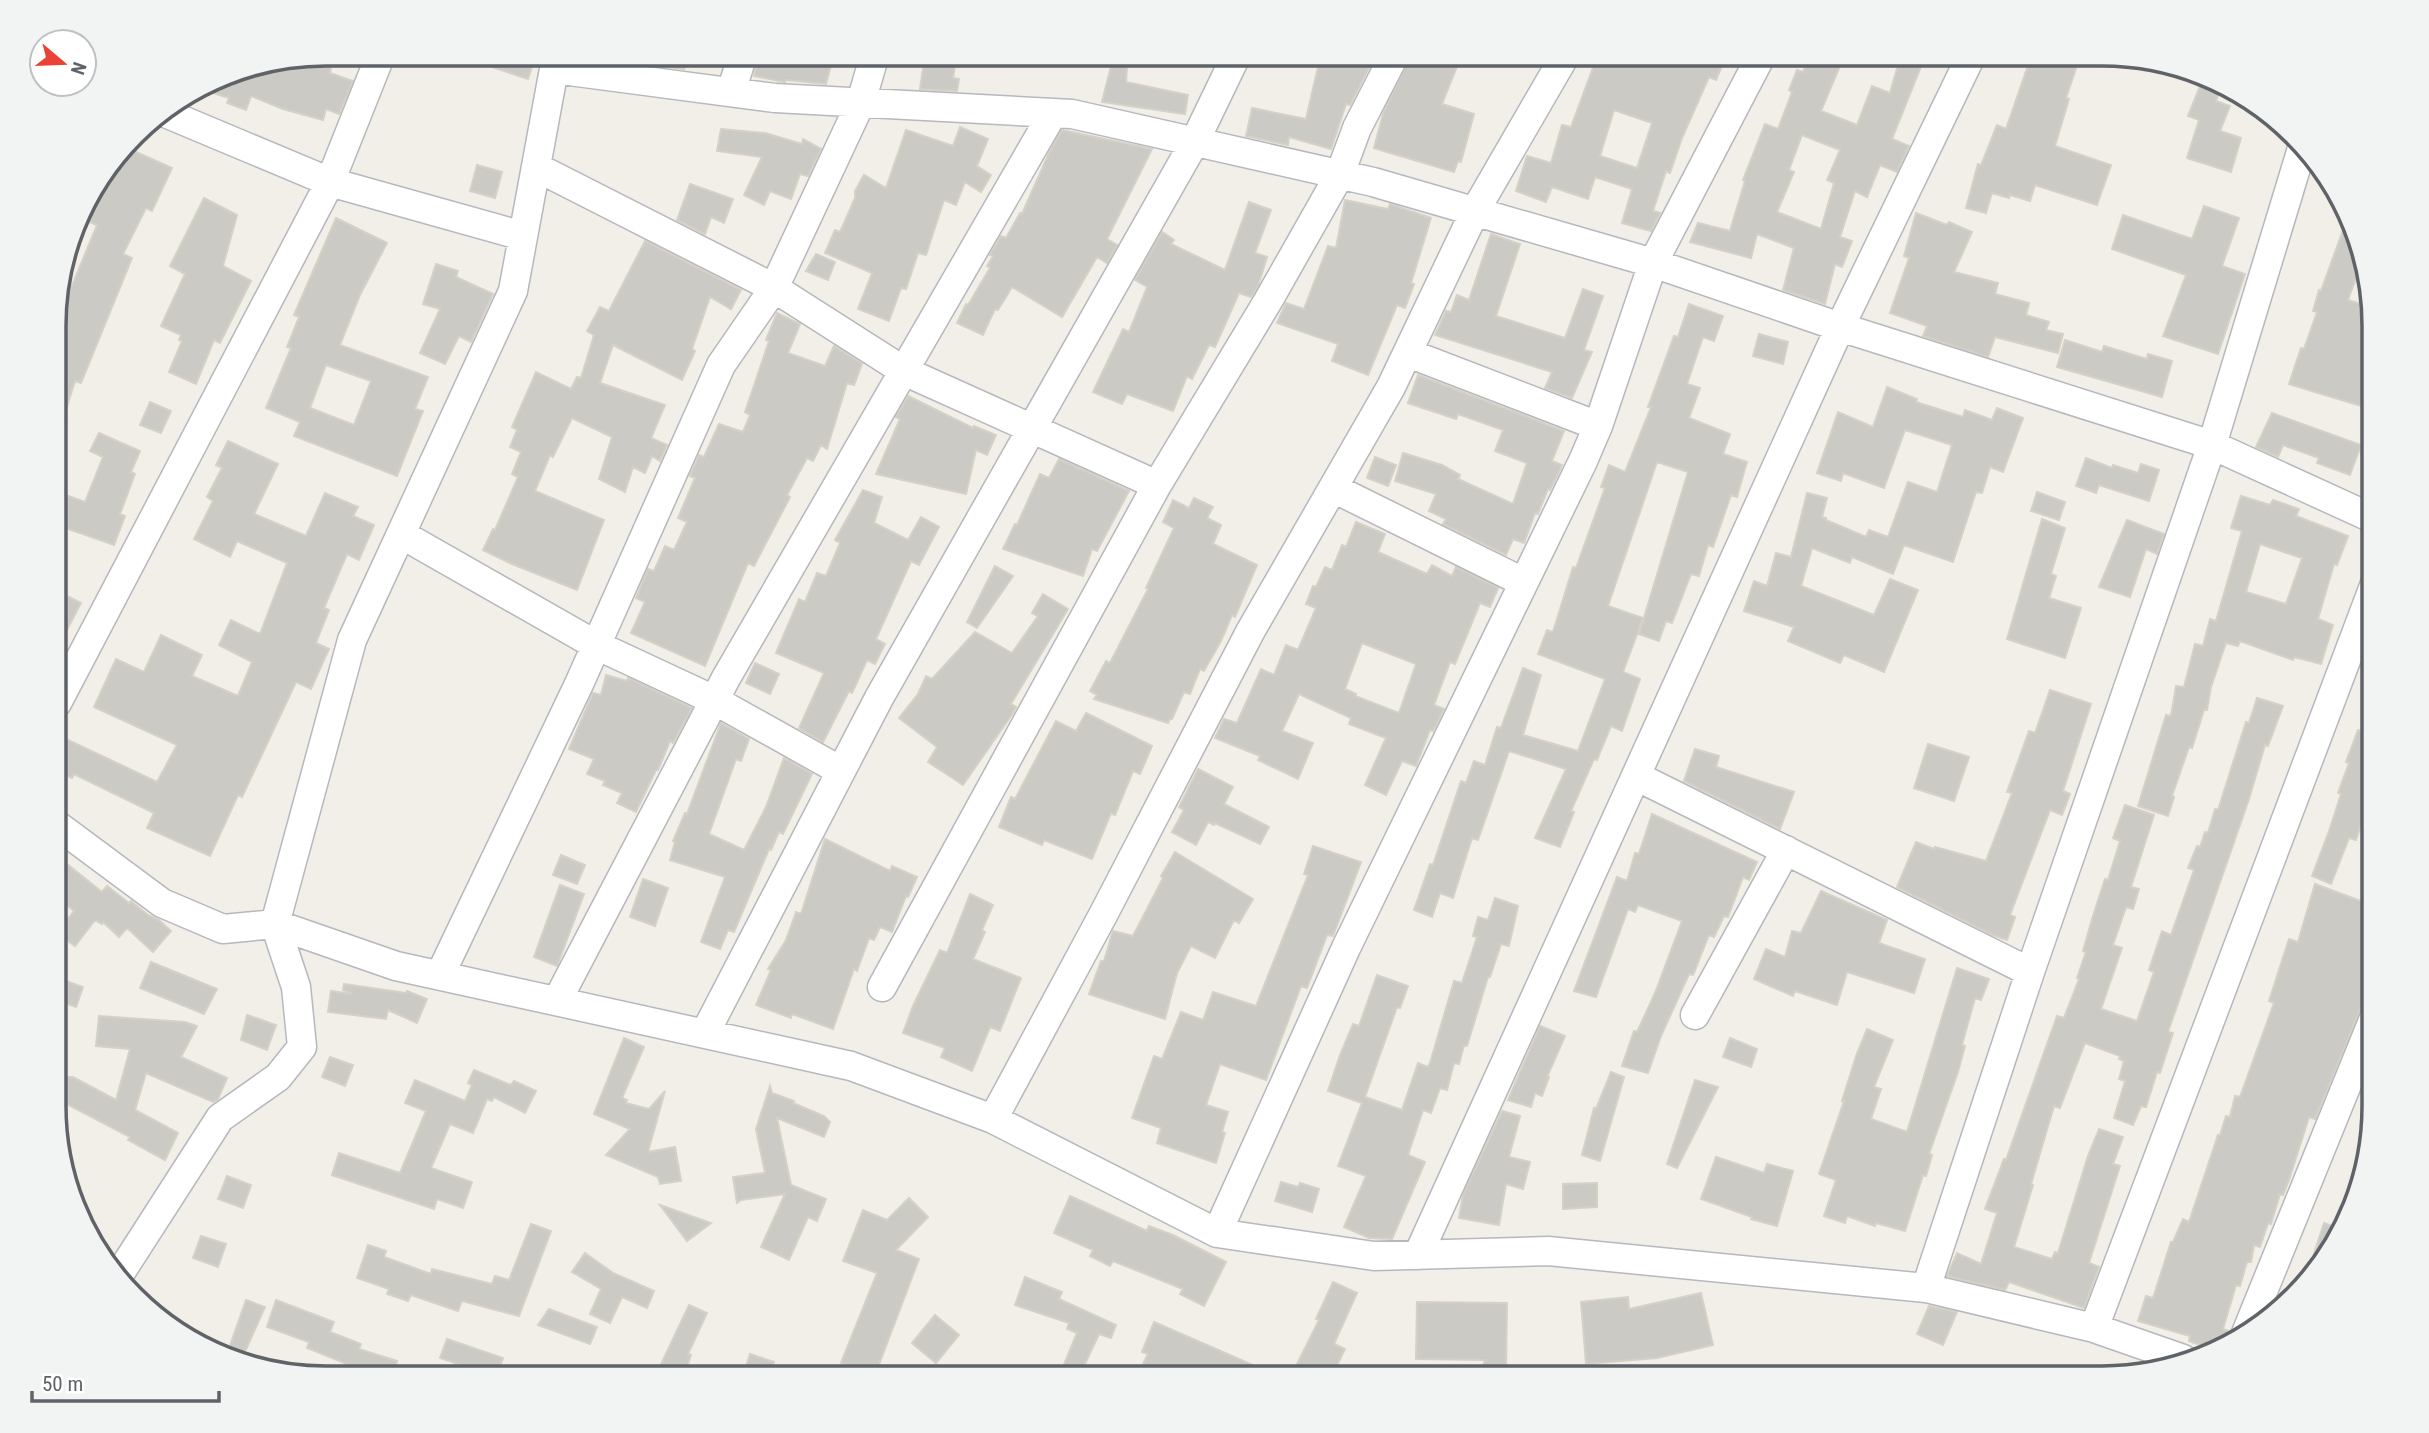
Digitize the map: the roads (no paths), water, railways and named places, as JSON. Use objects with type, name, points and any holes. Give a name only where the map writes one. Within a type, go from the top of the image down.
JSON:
[{"type":"street","points":[[66,686],[330,182],[376,66]]},
{"type":"street","points":[[123,1269],[220,1118],[278,1077],[302,1046],[296,987],[275,924],[352,640],[513,291],[555,66]]},
{"type":"street","points":[[579,66],[775,98],[1072,114],[1340,174],[1653,263],[1840,327],[2212,445],[2362,514]]},
{"type":"street","points":[[731,92],[739,66]]},
{"type":"street","points":[[440,975],[596,645],[721,365],[774,288],[861,102],[872,66]]},
{"type":"street","points":[[705,1033],[886,686],[1195,141],[1231,66]]},
{"type":"street","points":[[882,987],[1157,485],[1340,174],[1357,128],[1389,66]]},
{"type":"street","points":[[993,1119],[1250,632],[1391,387],[1475,211],[1559,66]]},
{"type":"street","points":[[1217,1233],[1346,948],[1598,426],[1653,263],[1756,66]]},
{"type":"street","points":[[1418,1255],[1840,327],[1966,66]]},
{"type":"street","points":[[557,1001],[714,700],[1053,113]]},
{"type":"street","points":[[173,116],[330,182],[523,236]]},
{"type":"street","points":[[1926,1288],[2030,972],[2212,445],[2299,157]]},
{"type":"street","points":[[536,167],[774,288],[904,371],[1157,485]]},
{"type":"street","points":[[1408,353],[1598,426]]},
{"type":"street","points":[[1333,488],[1523,582]]},
{"type":"street","points":[[401,534],[596,645],[714,700],[842,771]]},
{"type":"street","points":[[2094,1328],[2362,618]]},
{"type":"street","points":[[1636,776],[2030,972]]},
{"type":"street","points":[[66,832],[162,903],[223,929],[275,924],[397,966],[851,1066],[993,1119],[1217,1233],[1374,1256],[1548,1251],[1926,1288],[2094,1328],[2175,1356]]},
{"type":"street","points":[[1695,1014],[1786,850]]},
{"type":"street","points":[[2252,1320],[2362,1047]]}]
